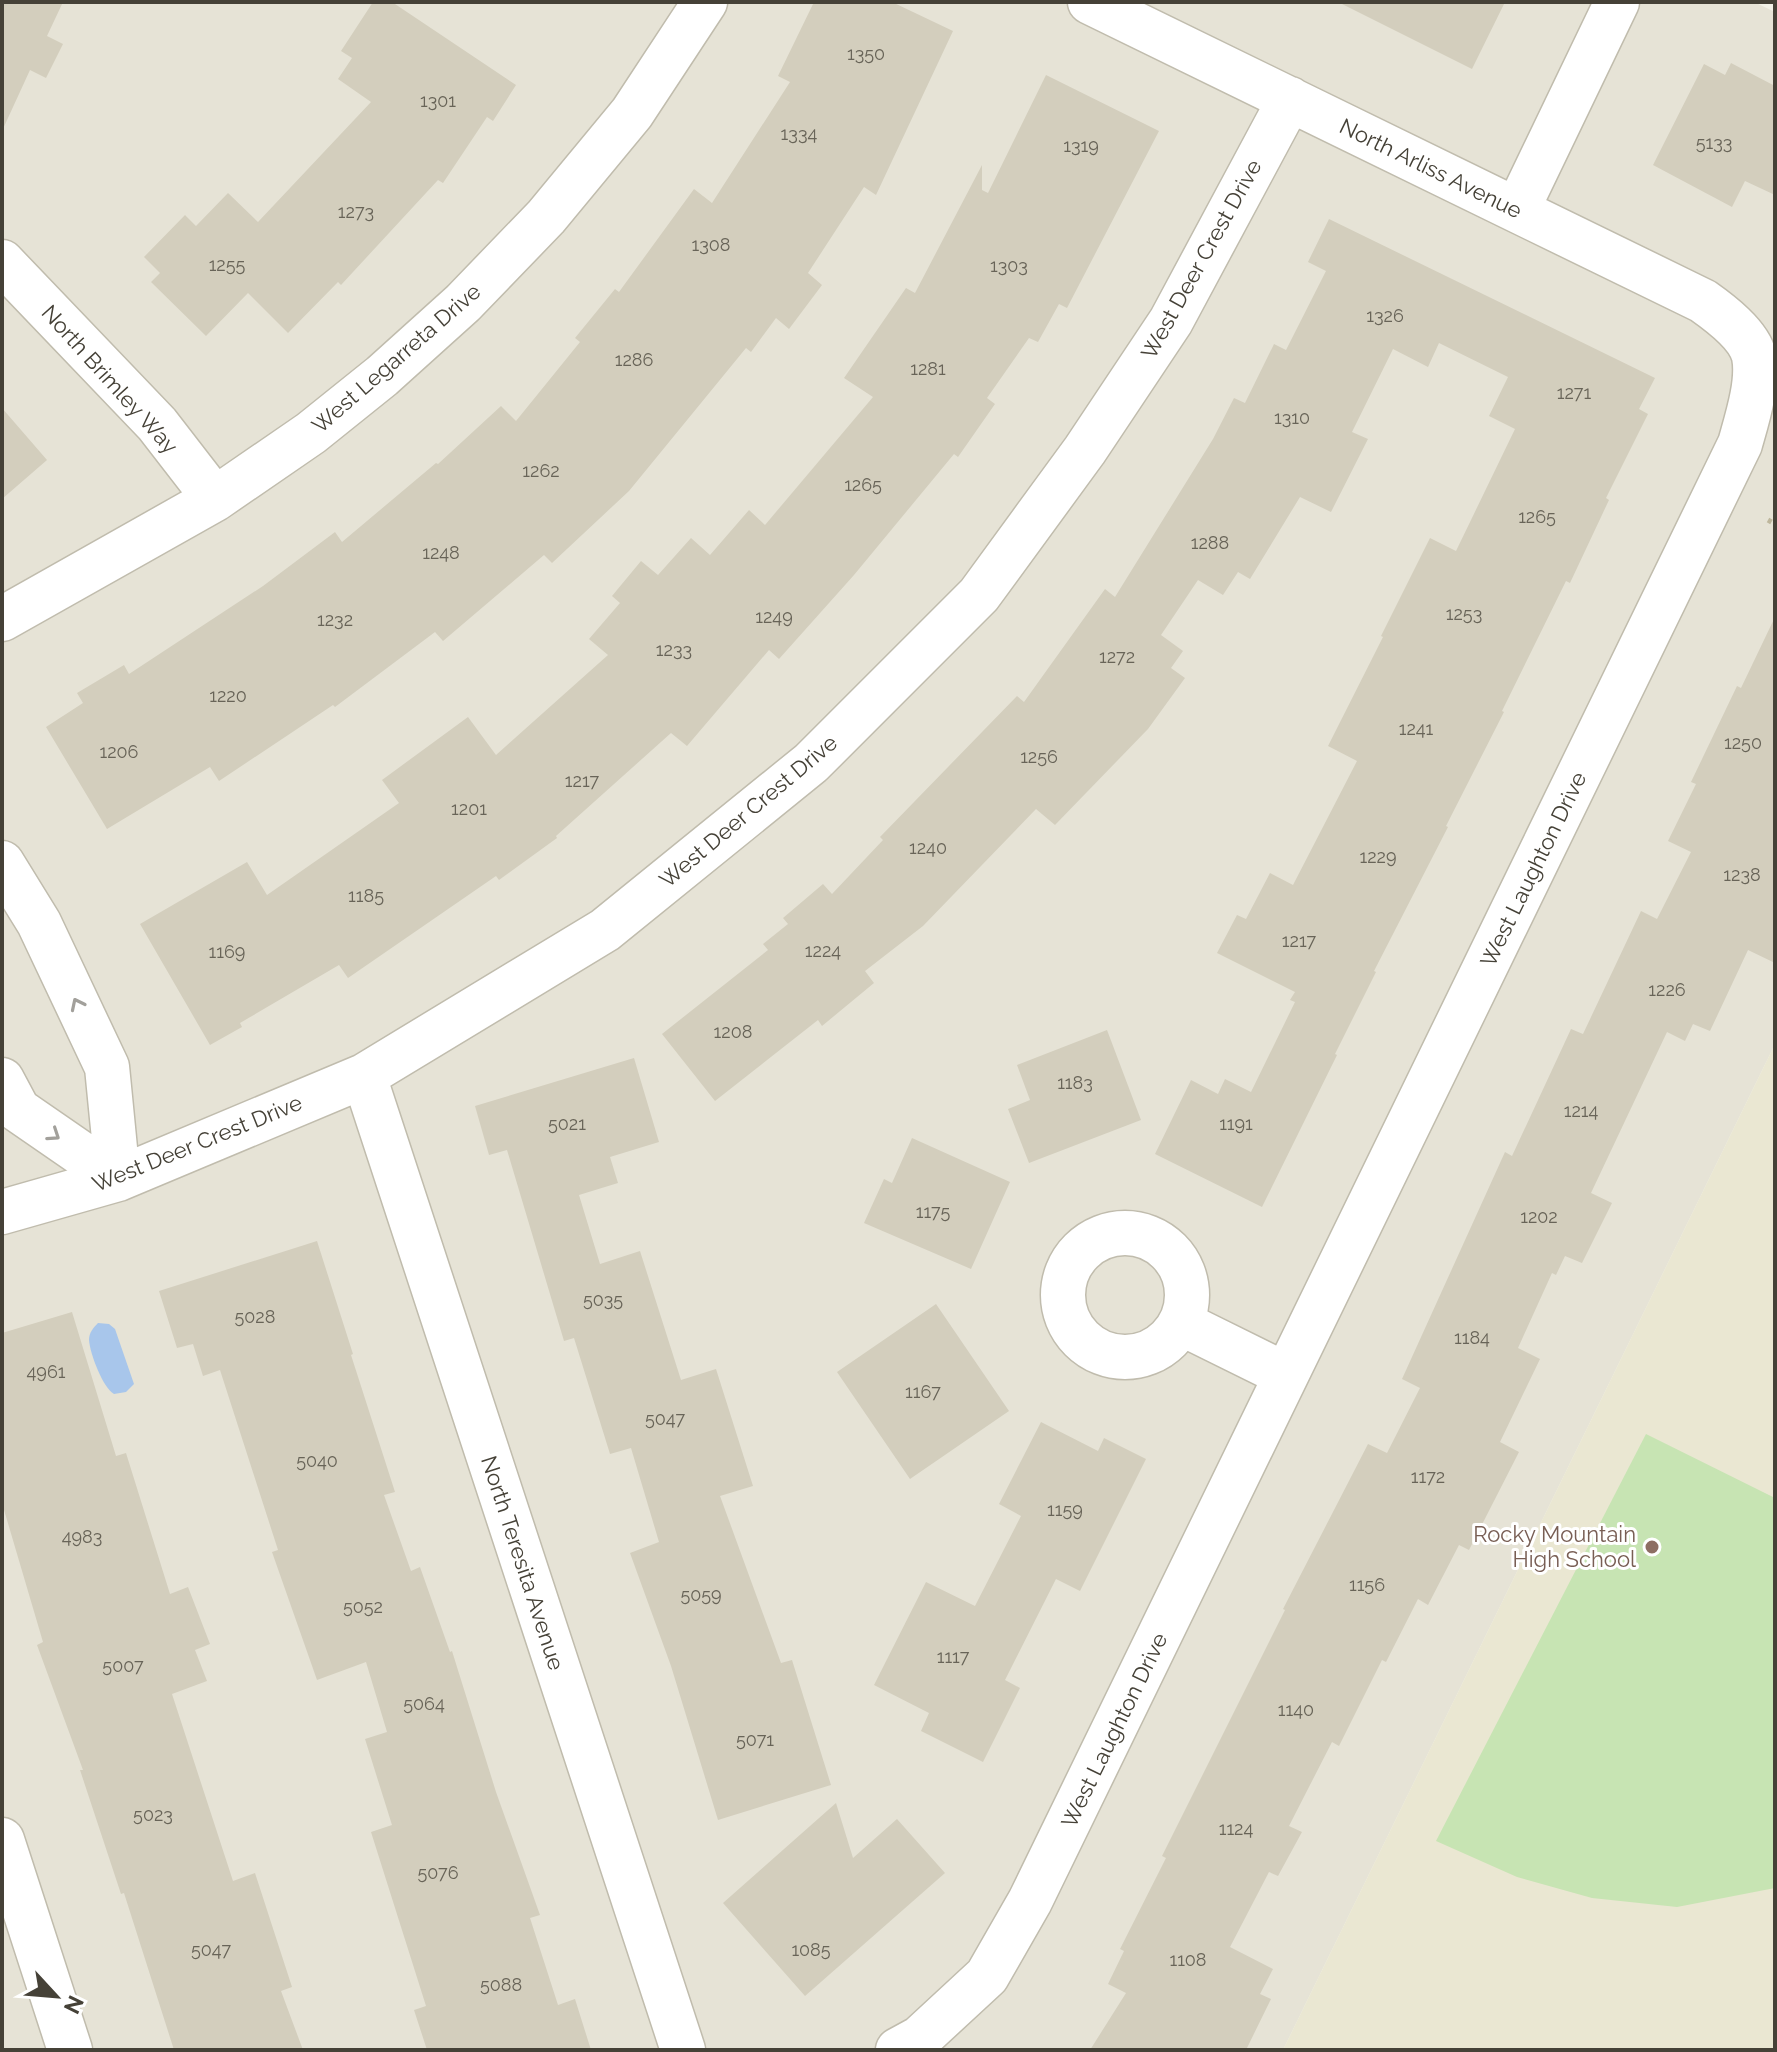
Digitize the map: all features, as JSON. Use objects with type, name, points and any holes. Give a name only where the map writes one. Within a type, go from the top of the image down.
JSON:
[{"type":"street","name":"West Legarreta Drive","points":[[2,619],[215,499],[323,424],[382,376],[463,303],[546,217],[632,113],[705,2]]},
{"type":"street","name":"North Arliss Avenue","points":[[1090,2],[1703,301],[1732,322],[1754,355]]},
{"type":"street","points":[[1517,210],[1617,2]]},
{"type":"street","name":"West Deer Crest Drive","points":[[2,1212],[118,1179],[364,1076],[605,930],[811,763],[979,595],[1085,450],[1171,321],[1290,99]]},
{"type":"street","name":"North Brimley Way","points":[[2,262],[157,424],[215,499]]},
{"type":"street","name":"West Laughton Drive","points":[[898,2050],[920,2038],[987,1976],[1030,1901],[1740,444],[1753,400],[1754,355]]},
{"type":"street","points":[[2,863],[39,923],[107,1067],[118,1179]]},
{"type":"street","name":"North Teresita Avenue","points":[[364,1076],[683,2050]]},
{"type":"street","points":[[2,1080],[18,1110],[118,1179]]},
{"type":"street","points":[[1181,1323],[1286,1375]]},
{"type":"street","points":[[2,1840],[70,2050]]},
{"type":"path","points":[[1768,520],[1775,524]]},
{"type":"shaded area","points":[[2,2],[1754,2],[1775,12],[1775,1044],[1283,2050],[2,2050]]},
{"type":"shaded area","name":"Rocky Mountain High School","points":[[1775,1044],[1775,2050],[1283,2050]]},
{"type":"green space","points":[[1646,1434],[1775,1498],[1775,1888],[1677,1907],[1592,1898],[1517,1877],[1436,1841]]},
{"type":"water","points":[[98,1323],[109,1324],[115,1329],[134,1384],[126,1392],[114,1394],[110,1391],[98,1370],[89,1340]]},
{"type":"building","points":[[2,2],[63,2],[47,36],[63,44],[46,78],[30,70],[2,131]]},
{"type":"building","points":[[373,2],[392,2],[516,85],[493,121],[487,117],[443,183],[438,180],[341,285],[338,282],[288,333],[248,293],[206,336],[151,282],[160,273],[144,257],[185,215],[196,226],[228,193],[258,222],[371,102],[338,79],[352,58],[341,51]]},
{"type":"building","points":[[814,2],[892,2],[953,31],[876,195],[864,187],[808,273],[822,285],[789,329],[776,318],[751,352],[746,348],[629,491],[552,563],[544,555],[443,641],[435,632],[335,707],[333,705],[219,781],[210,767],[107,829],[46,727],[83,703],[77,693],[124,665],[129,674],[263,586],[335,532],[342,542],[438,464],[501,406],[516,421],[580,342],[575,338],[615,289],[619,292],[694,189],[712,203],[790,82],[778,76]]},
{"type":"building","points":[[1338,2],[1505,2],[1472,69]]},
{"type":"building","points":[[1731,63],[1775,86],[1775,195],[1745,181],[1732,207],[1653,165],[1704,64],[1725,75]]},
{"type":"building","points":[[1046,75],[1159,131],[1067,308],[1059,304],[1038,342],[1029,338],[987,398],[995,404],[958,457],[954,454],[854,575],[779,659],[769,650],[687,746],[671,733],[557,838],[499,880],[496,876],[348,978],[339,965],[240,1023],[242,1027],[210,1045],[140,924],[247,862],[267,895],[399,803],[382,780],[468,717],[496,755],[608,655],[589,639],[620,603],[612,596],[641,561],[658,575],[691,538],[710,555],[749,510],[765,525],[873,397],[844,378],[906,288],[915,293],[982,165],[982,190],[988,193]]},
{"type":"building","points":[[1329,219],[1655,378],[1639,409],[1648,414],[1606,498],[1609,500],[1570,583],[1566,581],[1262,1207],[1155,1154],[1191,1080],[1218,1094],[1225,1079],[1251,1092],[1295,1002],[1290,1000],[1295,992],[1217,953],[1237,915],[1246,919],[1270,873],[1293,885],[1357,761],[1328,746],[1381,636],[1430,538],[1456,551],[1515,429],[1489,416],[1508,377],[1439,343],[1428,367],[1393,349],[1352,432],[1368,439],[1331,512],[1300,497],[1250,579],[1238,572],[1223,595],[1198,580],[1161,635],[1183,651],[1171,668],[1185,678],[1148,729],[1055,825],[1036,809],[923,926],[865,971],[874,983],[822,1026],[818,1020],[715,1101],[662,1034],[768,950],[763,944],[788,924],[783,918],[823,884],[832,894],[883,840],[880,837],[1017,696],[1024,702],[1105,589],[1115,597],[1213,439],[1234,398],[1245,403],[1274,344],[1286,350],[1326,271],[1308,262]]},
{"type":"building","points":[[2,408],[47,460],[2,499]]},
{"type":"building","points":[[1775,617],[1775,963],[1748,950],[1710,1031],[1693,1024],[1685,1041],[1667,1032],[1591,1193],[1612,1203],[1582,1263],[1565,1256],[1556,1275],[1552,1273],[1518,1348],[1540,1359],[1500,1442],[1519,1452],[1469,1550],[1459,1545],[1428,1605],[1418,1599],[1386,1662],[1382,1660],[1339,1746],[1332,1742],[1289,1826],[1302,1832],[1278,1876],[1269,1872],[1230,1947],[1273,1969],[1260,1994],[1271,1999],[1246,2050],[1090,2050],[1126,1993],[1108,1984],[1124,1951],[1120,1949],[1283,1609],[1368,1444],[1387,1453],[1420,1388],[1402,1379],[1505,1152],[1512,1156],[1571,1029],[1583,1034],[1641,911],[1657,919],[1691,852],[1668,841],[1696,784],[1691,782],[1737,686],[1741,688]]},
{"type":"building","points":[[1107,1030],[1141,1120],[1029,1163],[1008,1109],[1030,1100],[1017,1065]]},
{"type":"building","points":[[634,1058],[659,1142],[610,1157],[618,1183],[579,1195],[600,1264],[640,1251],[681,1380],[716,1369],[753,1486],[720,1496],[781,1663],[792,1660],[831,1785],[718,1820],[671,1666],[630,1553],[659,1542],[631,1448],[610,1454],[574,1338],[564,1341],[507,1150],[489,1155],[475,1106]]},
{"type":"building","points":[[912,1138],[1010,1182],[971,1269],[864,1223],[884,1179],[892,1183]]},
{"type":"building","points":[[317,1241],[395,1492],[384,1495],[411,1571],[420,1567],[452,1651],[496,1792],[540,1915],[530,1918],[558,2005],[575,1999],[591,2050],[427,2050],[414,2010],[426,2006],[371,1832],[392,1825],[365,1739],[387,1732],[366,1662],[317,1680],[272,1552],[278,1550],[220,1370],[203,1376],[193,1344],[177,1348],[159,1291]]},
{"type":"building","points":[[936,1304],[1009,1411],[910,1479],[837,1372]]},
{"type":"building","points":[[72,1312],[116,1456],[126,1453],[170,1594],[188,1587],[210,1644],[195,1650],[207,1681],[172,1694],[233,1881],[255,1873],[292,1987],[281,1991],[303,2050],[174,2050],[124,1893],[121,1894],[80,1770],[83,1770],[37,1645],[43,1642],[2,1503],[2,1333]]},
{"type":"building","points":[[1041,1422],[1098,1451],[1104,1438],[1146,1459],[1080,1591],[1056,1579],[1005,1680],[1020,1688],[983,1762],[921,1731],[929,1713],[874,1685],[926,1582],[975,1606],[1021,1516],[999,1504]]},
{"type":"building","points":[[836,1803],[853,1858],[897,1819],[945,1873],[805,1996],[723,1903]]},
{"type":"place","name":"Rocky Mountain High School","points":[[1652,1547]]}]
